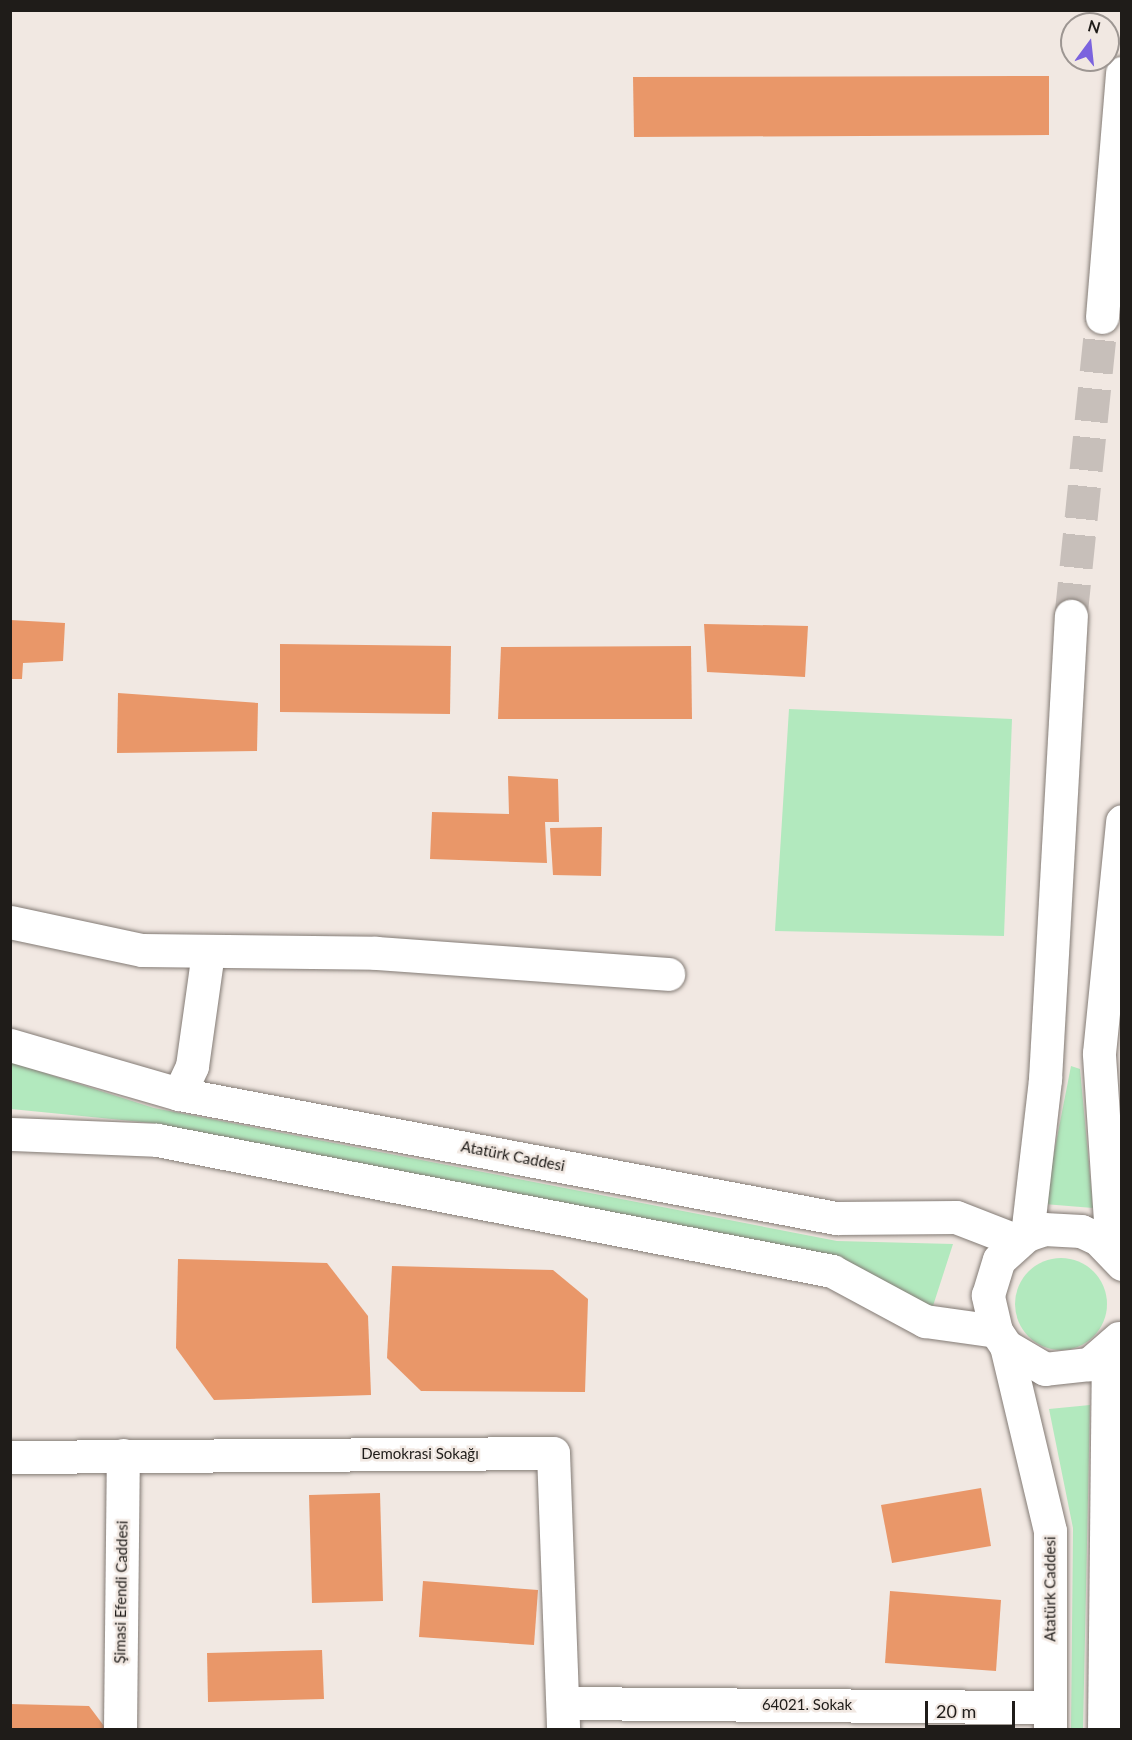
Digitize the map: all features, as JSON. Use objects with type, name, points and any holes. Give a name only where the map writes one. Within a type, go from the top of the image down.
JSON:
[{"type":"main road","points":[[1102,317],[1122,73]]},
{"type":"main road","points":[[1071,616],[1046,1079],[1022,1238],[1063,1227],[1081,1231],[1118,1256]]},
{"type":"main road","points":[[1118,1256],[1099,1053],[1122,821]]},
{"type":"main road","points":[[10,922],[142,950],[376,953],[668,974]]},
{"type":"main road","points":[[179,1094],[192,1066],[208,952]]},
{"type":"main road","name":"Atatürk Caddesi","points":[[10,1045],[179,1094],[836,1218],[956,1217],[1022,1238],[991,1277],[989,1314],[1001,1339],[1050,1531],[1050,1718]]},
{"type":"main road","points":[[10,1134],[157,1140],[831,1271],[925,1321],[1001,1339],[1024,1361],[1067,1370],[1118,1340]]},
{"type":"main road","points":[[1104,1730],[1118,1340]]},
{"type":"main road","name":"Demokrasi Sokağı","points":[[10,1457],[554,1453],[563,1716]]},
{"type":"main road","name":"Şimasi Efendi Caddesi","points":[[120,1730],[123,1455]]},
{"type":"main road","name":"64021. Sokak","points":[[563,1716],[1050,1718]]},
{"type":"green space","points":[[789,709],[1012,719],[1004,936],[775,931]]},
{"type":"green space","points":[[10,1062],[154,1108],[837,1241],[953,1244],[932,1309],[834,1256],[152,1123],[11,1109]]},
{"type":"green space","points":[[1071,1066],[1080,1069],[1093,1208],[1044,1204]]},
{"type":"green space","points":[[1061,1258],[1079,1262],[1094,1271],[1103,1286],[1107,1304],[1103,1322],[1094,1337],[1079,1346],[1061,1350],[1043,1346],[1028,1337],[1019,1322],[1015,1304],[1019,1286],[1028,1271],[1043,1262]]},
{"type":"green space","points":[[1090,1405],[1083,1729],[1071,1729],[1073,1528],[1049,1409]]},
{"type":"building","points":[[1049,76],[1049,135],[634,137],[633,77]]},
{"type":"building","points":[[10,620],[65,623],[63,661],[23,663],[22,679],[10,679]]},
{"type":"building","points":[[704,624],[808,626],[805,677],[707,672]]},
{"type":"building","points":[[280,644],[451,646],[450,714],[280,712]]},
{"type":"building","points":[[691,646],[692,719],[498,719],[501,647]]},
{"type":"building","points":[[118,693],[258,703],[257,751],[117,753]]},
{"type":"building","points":[[508,776],[558,779],[559,822],[545,822],[547,863],[430,859],[432,812],[509,814]]},
{"type":"building","points":[[602,827],[601,876],[553,875],[550,828]]},
{"type":"building","points":[[178,1259],[327,1263],[368,1316],[371,1395],[214,1400],[176,1348]]},
{"type":"building","points":[[392,1266],[553,1270],[588,1299],[585,1392],[421,1391],[387,1358]]},
{"type":"building","points":[[981,1488],[991,1546],[892,1563],[881,1505]]},
{"type":"building","points":[[380,1493],[383,1601],[312,1603],[309,1495]]},
{"type":"building","points":[[423,1581],[538,1590],[534,1645],[419,1637]]},
{"type":"building","points":[[890,1591],[1001,1600],[996,1671],[885,1663]]},
{"type":"building","points":[[322,1650],[324,1699],[208,1702],[207,1653]]},
{"type":"building","points":[[10,1704],[89,1706],[107,1730],[10,1730]]},
{"type":"tunnel","points":[[1071,616],[1102,317]]}]
